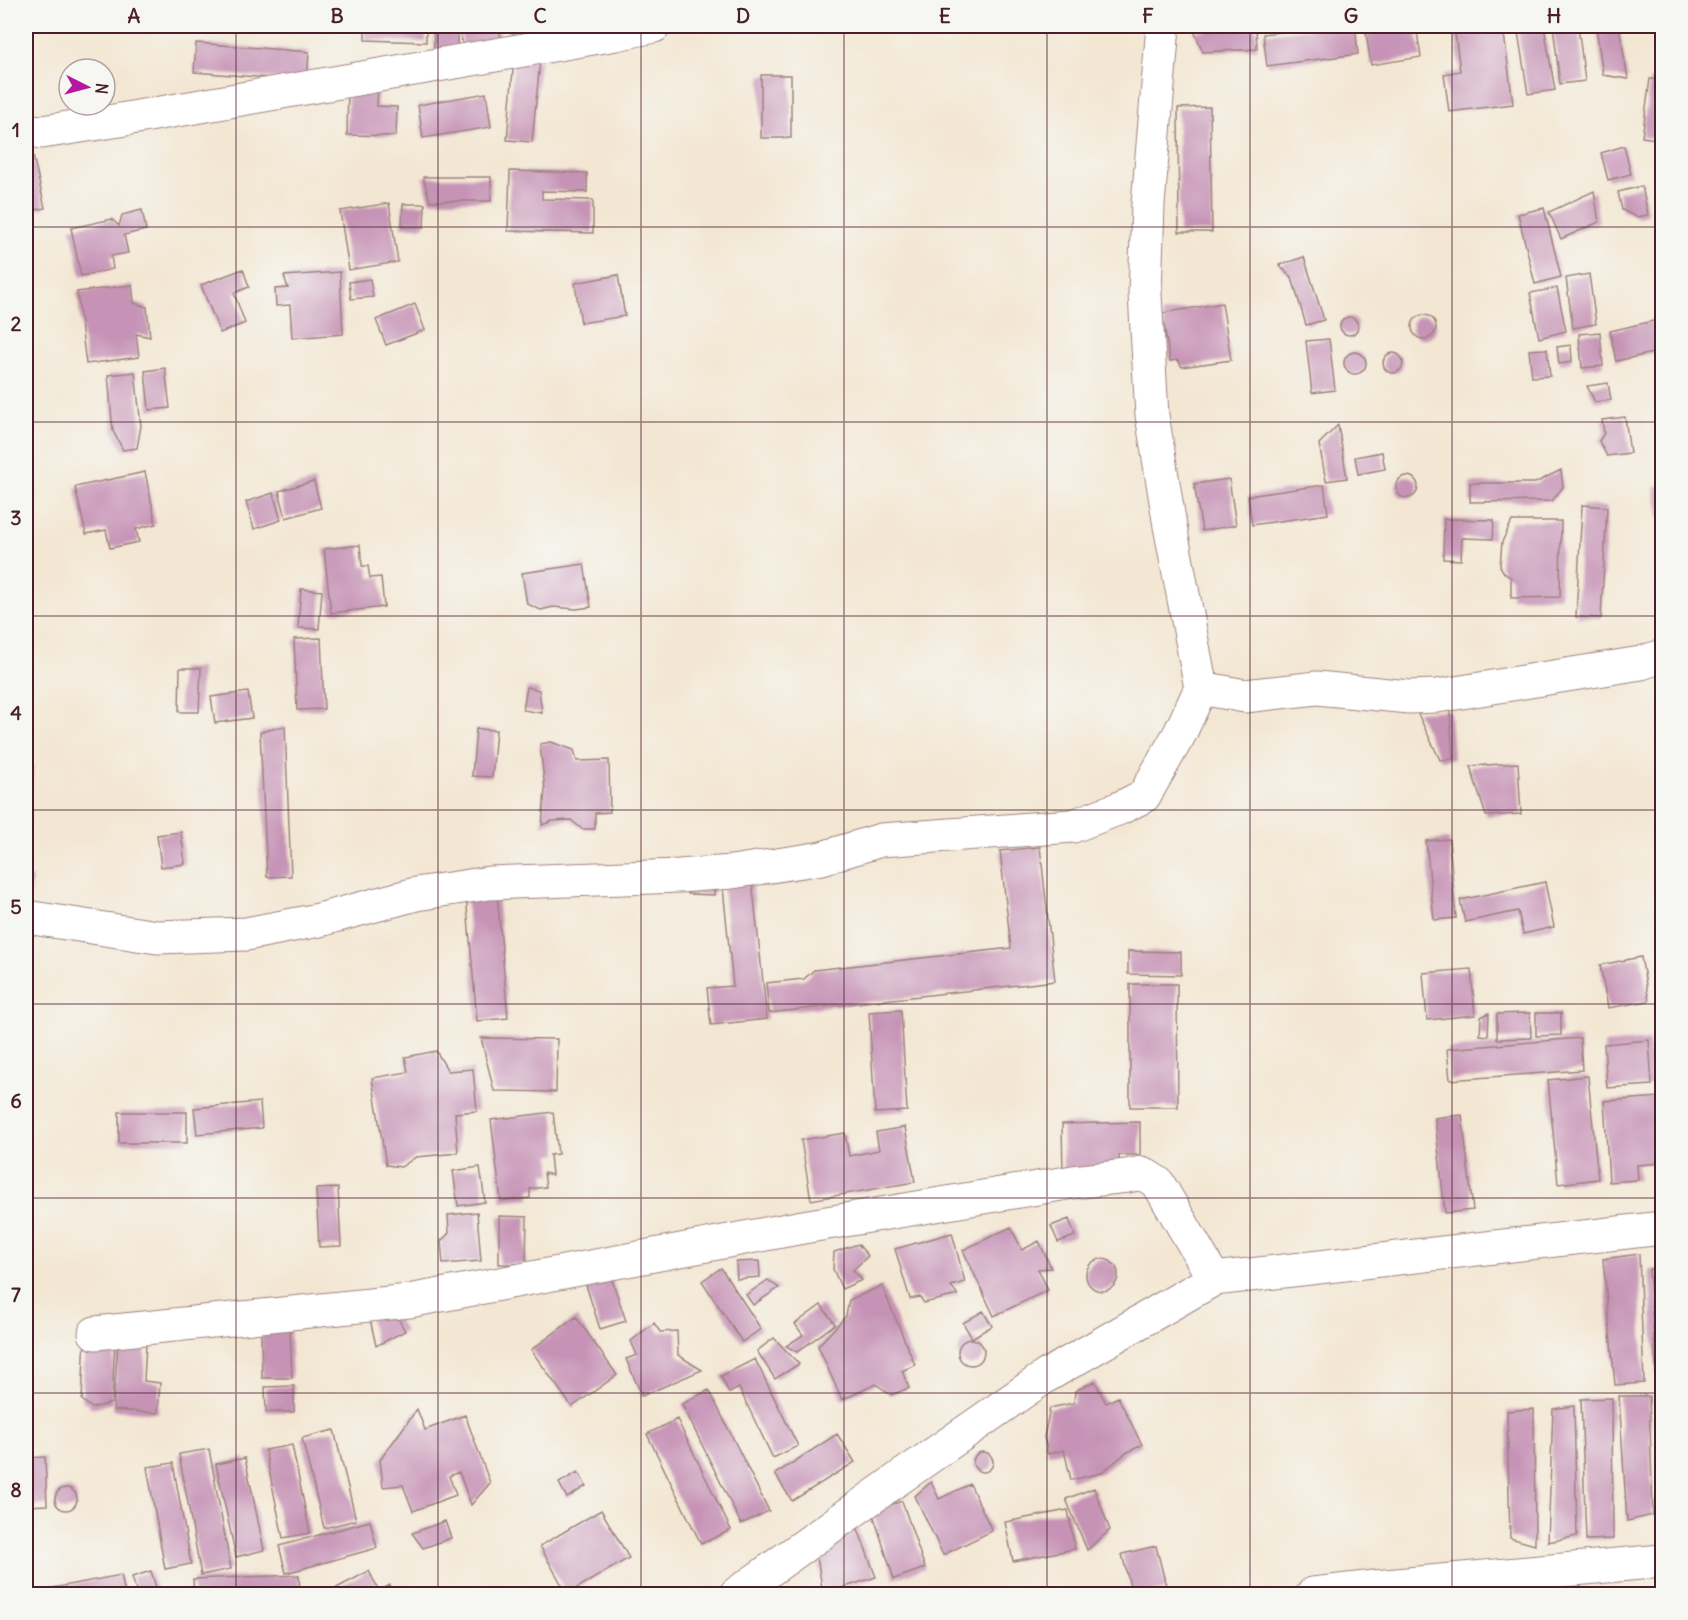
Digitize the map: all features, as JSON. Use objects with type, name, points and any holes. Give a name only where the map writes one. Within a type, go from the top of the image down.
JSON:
[{"type":"street","points":[[26,130],[42,132],[120,120],[654,26]]},
{"type":"street","points":[[26,917],[157,937],[246,934],[319,920],[416,894],[489,883],[732,872],[822,858],[881,840],[1073,826],[1144,796],[1180,733],[1201,688],[1170,526],[1152,415],[1145,294],[1148,204],[1163,26]]},
{"type":"street","points":[[1201,688],[1245,696],[1317,688],[1409,697],[1437,696],[1641,663],[1662,656]]},
{"type":"street","points":[[95,1333],[409,1301],[803,1227],[1073,1182],[1142,1173],[1158,1183],[1214,1279]]},
{"type":"street","points":[[736,1594],[770,1583],[898,1479],[1046,1376],[1214,1279],[1662,1228]]},
{"type":"street","points":[[1313,1594],[1662,1561]]},
{"type":"building","points":[[365,26],[426,26],[426,42],[365,40]]},
{"type":"building","points":[[434,26],[457,26],[457,56],[434,56]]},
{"type":"building","points":[[460,26],[499,26],[502,46],[463,51]]},
{"type":"building","points":[[1331,26],[1355,26],[1358,54],[1267,66],[1263,34]]},
{"type":"building","points":[[1365,26],[1416,26],[1421,57],[1371,65]]},
{"type":"building","points":[[1454,26],[1503,26],[1513,104],[1449,112],[1444,74],[1460,71]]},
{"type":"building","points":[[1517,26],[1544,26],[1555,90],[1528,94]]},
{"type":"building","points":[[1553,26],[1578,26],[1585,81],[1560,84]]},
{"type":"building","points":[[1596,26],[1619,26],[1628,79],[1603,75]]},
{"type":"building","points":[[1256,28],[1257,49],[1203,52],[1194,31]]},
{"type":"building","points":[[196,43],[309,52],[307,81],[194,72]]},
{"type":"building","points":[[514,58],[540,61],[532,142],[507,140]]},
{"type":"building","points":[[761,75],[791,75],[791,138],[761,138]]},
{"type":"building","points":[[1650,79],[1662,80],[1662,140],[1642,137]]},
{"type":"building","points":[[348,85],[378,86],[377,106],[397,107],[396,136],[347,135]]},
{"type":"building","points":[[486,93],[491,127],[423,138],[418,105]]},
{"type":"building","points":[[1210,107],[1212,232],[1179,232],[1178,108]]},
{"type":"building","points":[[1624,146],[1631,174],[1608,180],[1601,153]]},
{"type":"building","points":[[32,151],[45,208],[26,212],[26,155]]},
{"type":"building","points":[[510,171],[587,173],[587,192],[542,191],[542,199],[593,200],[593,233],[508,231]]},
{"type":"building","points":[[423,177],[491,177],[491,201],[430,201]]},
{"type":"building","points":[[1642,186],[1648,215],[1636,217],[1622,210],[1618,192]]},
{"type":"building","points":[[1594,191],[1599,222],[1561,239],[1549,212]]},
{"type":"building","points":[[389,203],[398,262],[349,270],[340,211]]},
{"type":"building","points":[[403,204],[425,204],[424,227],[402,227]]},
{"type":"building","points":[[1544,208],[1561,277],[1535,284],[1518,214]]},
{"type":"building","points":[[142,210],[146,230],[124,235],[128,253],[111,256],[113,269],[81,276],[71,228],[112,219],[119,226],[122,215]]},
{"type":"building","points":[[1304,257],[1324,320],[1306,325],[1292,278],[1279,265]]},
{"type":"building","points":[[243,269],[249,287],[234,293],[245,323],[220,333],[201,285]]},
{"type":"building","points":[[340,272],[343,334],[292,338],[290,305],[276,306],[275,289],[288,288],[284,276]]},
{"type":"building","points":[[1589,274],[1596,324],[1573,328],[1566,278]]},
{"type":"building","points":[[618,275],[625,316],[581,323],[575,283]]},
{"type":"building","points":[[370,279],[373,297],[351,299],[349,282]]},
{"type":"building","points":[[132,285],[134,303],[147,307],[150,337],[136,334],[139,357],[86,364],[77,292]]},
{"type":"building","points":[[1557,288],[1566,331],[1539,338],[1530,293]]},
{"type":"building","points":[[1222,303],[1231,360],[1182,367],[1178,360],[1170,361],[1162,313]]},
{"type":"building","points":[[415,304],[425,330],[386,345],[376,320]]},
{"type":"building","points":[[1424,315],[1429,316],[1435,322],[1435,332],[1429,338],[1424,339],[1419,338],[1413,332],[1412,327],[1413,322],[1419,316]]},
{"type":"building","points":[[1345,317],[1353,317],[1358,322],[1356,333],[1345,335],[1340,330],[1340,322]]},
{"type":"building","points":[[1662,319],[1662,351],[1616,361],[1610,331]]},
{"type":"building","points":[[1600,332],[1603,366],[1582,368],[1579,334]]},
{"type":"building","points":[[1329,339],[1335,390],[1312,393],[1306,341]]},
{"type":"building","points":[[1571,345],[1572,362],[1559,364],[1557,347]]},
{"type":"building","points":[[1547,349],[1550,376],[1532,377],[1529,350]]},
{"type":"building","points":[[1355,352],[1363,355],[1366,363],[1363,371],[1355,374],[1347,371],[1344,363],[1347,355]]},
{"type":"building","points":[[1389,353],[1397,353],[1403,359],[1403,367],[1397,373],[1389,373],[1383,367],[1383,359]]},
{"type":"building","points":[[165,368],[170,408],[149,410],[145,371]]},
{"type":"building","points":[[135,372],[141,426],[137,448],[123,450],[113,431],[108,375]]},
{"type":"building","points":[[1608,383],[1611,400],[1595,402],[1587,386]]},
{"type":"building","points":[[1625,417],[1630,453],[1607,456],[1599,441],[1604,433],[1602,420]]},
{"type":"building","points":[[1338,425],[1347,478],[1326,481],[1319,444]]},
{"type":"building","points":[[1382,452],[1385,469],[1358,474],[1355,457]]},
{"type":"building","points":[[1561,470],[1563,487],[1552,501],[1470,502],[1470,483],[1535,483]]},
{"type":"building","points":[[145,472],[156,524],[136,529],[139,542],[110,548],[106,530],[86,534],[75,487]]},
{"type":"building","points":[[1407,476],[1415,479],[1418,487],[1415,495],[1407,498],[1399,495],[1396,487],[1399,479]]},
{"type":"building","points":[[1229,479],[1236,525],[1202,531],[1194,484]]},
{"type":"building","points":[[314,481],[321,508],[286,518],[279,491]]},
{"type":"building","points":[[1324,485],[1328,514],[1252,525],[1248,496]]},
{"type":"building","points":[[1662,485],[1662,525],[1661,525],[1654,487]]},
{"type":"building","points":[[273,493],[281,520],[254,529],[246,502]]},
{"type":"building","points":[[1582,505],[1607,507],[1601,618],[1576,617]]},
{"type":"building","points":[[1444,519],[1494,520],[1493,539],[1462,538],[1461,560],[1443,559]]},
{"type":"building","points":[[1512,521],[1561,521],[1560,597],[1511,598],[1511,578],[1500,566],[1502,542]]},
{"type":"building","points":[[360,545],[362,566],[368,566],[370,578],[381,577],[384,607],[331,613],[324,549]]},
{"type":"building","points":[[584,564],[591,607],[576,609],[553,607],[541,610],[527,604],[522,573]]},
{"type":"building","points":[[301,589],[322,591],[319,629],[298,628]]},
{"type":"building","points":[[321,638],[324,709],[297,710],[294,639]]},
{"type":"building","points":[[180,668],[201,668],[199,712],[179,712]]},
{"type":"building","points":[[527,687],[539,690],[542,713],[523,710]]},
{"type":"building","points":[[248,692],[252,718],[215,723],[211,697]]},
{"type":"building","points":[[1450,710],[1453,759],[1440,760],[1417,712]]},
{"type":"building","points":[[285,726],[291,876],[267,877],[260,732]]},
{"type":"building","points":[[476,729],[496,730],[492,777],[472,776]]},
{"type":"building","points":[[551,742],[574,750],[577,761],[609,760],[610,812],[595,813],[595,829],[582,829],[571,820],[552,821],[542,825],[545,790],[540,744]]},
{"type":"building","points":[[1518,763],[1521,814],[1486,816],[1470,766]]},
{"type":"building","points":[[26,767],[33,767],[28,843],[26,843]]},
{"type":"building","points":[[181,832],[185,864],[161,867],[157,835]]},
{"type":"building","points":[[1449,839],[1456,918],[1434,920],[1426,841]]},
{"type":"building","points":[[1040,847],[1055,981],[769,1013],[766,983],[804,979],[814,970],[1011,948],[1000,851]]},
{"type":"building","points":[[26,877],[32,878],[29,901],[26,901]]},
{"type":"building","points":[[752,880],[767,1019],[711,1025],[707,988],[733,986],[723,888]]},
{"type":"building","points":[[688,882],[714,882],[714,895],[688,894]]},
{"type":"building","points":[[1545,882],[1554,927],[1523,934],[1518,911],[1465,922],[1460,900]]},
{"type":"building","points":[[497,893],[508,1018],[477,1021],[466,895]]},
{"type":"building","points":[[1128,951],[1181,952],[1181,975],[1128,974]]},
{"type":"building","points":[[1641,957],[1649,1001],[1608,1008],[1600,965]]},
{"type":"building","points":[[1471,969],[1475,1015],[1427,1020],[1423,973]]},
{"type":"building","points":[[1130,984],[1177,984],[1178,1107],[1130,1107]]},
{"type":"building","points":[[901,1010],[907,1111],[875,1113],[869,1012]]},
{"type":"building","points":[[1489,1013],[1488,1036],[1480,1035],[1481,1017]]},
{"type":"building","points":[[1530,1013],[1531,1038],[1497,1039],[1497,1014]]},
{"type":"building","points":[[1536,1013],[1561,1013],[1561,1035],[1536,1036]]},
{"type":"building","points":[[481,1038],[557,1039],[556,1092],[494,1091]]},
{"type":"building","points":[[1580,1038],[1582,1070],[1450,1080],[1447,1049]]},
{"type":"building","points":[[1649,1040],[1652,1085],[1607,1088],[1604,1044]]},
{"type":"building","points":[[436,1051],[448,1071],[473,1069],[477,1111],[455,1113],[458,1153],[416,1157],[401,1167],[386,1165],[372,1078],[408,1072],[405,1057]]},
{"type":"building","points":[[1588,1076],[1598,1179],[1558,1184],[1548,1080]]},
{"type":"building","points":[[1662,1097],[1662,1163],[1637,1165],[1638,1180],[1609,1182],[1604,1101]]},
{"type":"building","points":[[260,1102],[262,1128],[197,1134],[194,1108]]},
{"type":"building","points":[[119,1112],[187,1112],[187,1143],[119,1143]]},
{"type":"building","points":[[553,1112],[558,1154],[550,1155],[552,1175],[544,1173],[546,1187],[530,1189],[530,1198],[501,1201],[491,1120]]},
{"type":"building","points":[[1462,1115],[1473,1210],[1445,1213],[1435,1118]]},
{"type":"building","points":[[1140,1122],[1140,1155],[1119,1155],[1120,1172],[1063,1173],[1062,1124]]},
{"type":"building","points":[[905,1127],[915,1182],[811,1200],[801,1140],[845,1133],[849,1156],[879,1150],[876,1132]]},
{"type":"building","points":[[480,1167],[485,1202],[458,1206],[453,1171]]},
{"type":"building","points":[[338,1188],[341,1246],[319,1247],[316,1189]]},
{"type":"building","points":[[477,1212],[481,1261],[443,1264],[441,1241],[449,1233],[448,1215]]},
{"type":"building","points":[[499,1216],[527,1217],[526,1264],[499,1264]]},
{"type":"building","points":[[1069,1219],[1075,1236],[1058,1242],[1051,1226]]},
{"type":"building","points":[[1011,1227],[1022,1250],[1039,1241],[1051,1268],[1038,1269],[1048,1290],[994,1316],[963,1250]]},
{"type":"building","points":[[952,1233],[965,1282],[951,1286],[958,1295],[924,1303],[920,1297],[910,1299],[895,1249]]},
{"type":"building","points":[[858,1244],[868,1256],[853,1270],[862,1280],[842,1289],[833,1269],[834,1252]]},
{"type":"building","points":[[1639,1254],[1644,1383],[1615,1385],[1603,1259]]},
{"type":"building","points":[[1102,1259],[1113,1264],[1118,1275],[1113,1286],[1102,1291],[1091,1286],[1086,1275],[1091,1264]]},
{"type":"building","points":[[759,1261],[760,1277],[737,1279],[736,1262]]},
{"type":"building","points":[[721,1268],[761,1329],[742,1342],[702,1281]]},
{"type":"building","points":[[1649,1269],[1662,1270],[1662,1378],[1657,1379]]},
{"type":"building","points":[[611,1277],[626,1321],[600,1329],[586,1285]]},
{"type":"building","points":[[768,1280],[779,1288],[753,1305],[746,1295]]},
{"type":"building","points":[[882,1286],[915,1365],[902,1371],[909,1388],[891,1395],[876,1384],[842,1400],[818,1346],[846,1316],[849,1300]]},
{"type":"building","points":[[821,1305],[835,1324],[797,1352],[786,1346],[803,1335],[795,1324]]},
{"type":"building","points":[[983,1311],[992,1326],[972,1338],[963,1323]]},
{"type":"building","points":[[395,1313],[405,1331],[376,1346],[370,1319]]},
{"type":"building","points":[[576,1317],[617,1375],[572,1407],[531,1350]]},
{"type":"building","points":[[654,1323],[660,1332],[677,1331],[678,1355],[702,1370],[642,1396],[626,1359],[637,1355],[631,1341]]},
{"type":"building","points":[[290,1330],[292,1378],[262,1378],[261,1331]]},
{"type":"building","points":[[85,1336],[115,1337],[112,1403],[92,1408],[82,1400]]},
{"type":"building","points":[[774,1338],[799,1364],[775,1379],[757,1351]]},
{"type":"building","points":[[971,1339],[980,1343],[984,1352],[980,1361],[971,1365],[962,1361],[958,1352],[962,1343]]},
{"type":"building","points":[[118,1341],[146,1343],[144,1381],[160,1383],[158,1413],[113,1410]]},
{"type":"building","points":[[755,1359],[798,1446],[773,1458],[739,1388],[729,1393],[721,1376]]},
{"type":"building","points":[[1095,1381],[1106,1403],[1118,1397],[1142,1445],[1126,1453],[1101,1473],[1071,1480],[1064,1450],[1048,1454],[1044,1437],[1050,1408],[1074,1403],[1075,1391]]},
{"type":"building","points":[[294,1386],[294,1412],[266,1412],[265,1387]]},
{"type":"building","points":[[709,1390],[769,1511],[741,1524],[682,1404]]},
{"type":"building","points":[[1658,1393],[1662,1393],[1662,1459],[1661,1459]]},
{"type":"building","points":[[1619,1396],[1649,1396],[1653,1515],[1627,1521]]},
{"type":"building","points":[[1612,1398],[1613,1539],[1586,1540],[1581,1399]]},
{"type":"building","points":[[1574,1406],[1577,1536],[1548,1542],[1553,1409]]},
{"type":"building","points":[[417,1409],[425,1430],[465,1415],[490,1483],[471,1505],[459,1472],[449,1476],[456,1495],[413,1511],[403,1485],[383,1487],[380,1460]]},
{"type":"building","points":[[1534,1409],[1535,1545],[1510,1538],[1507,1411]]},
{"type":"building","points":[[677,1419],[731,1530],[701,1544],[647,1434]]},
{"type":"building","points":[[334,1430],[356,1520],[324,1528],[302,1438]]},
{"type":"building","points":[[837,1434],[855,1462],[792,1501],[775,1474]]},
{"type":"building","points":[[292,1445],[310,1533],[283,1538],[265,1450]]},
{"type":"building","points":[[209,1449],[231,1569],[201,1575],[179,1454]]},
{"type":"building","points":[[979,1452],[987,1452],[993,1458],[993,1466],[987,1472],[979,1472],[973,1466],[973,1458]]},
{"type":"building","points":[[45,1457],[47,1505],[26,1506],[26,1458]]},
{"type":"building","points":[[245,1458],[264,1550],[236,1557],[216,1464]]},
{"type":"building","points":[[173,1463],[191,1564],[165,1569],[147,1467]]},
{"type":"building","points":[[578,1472],[586,1486],[567,1498],[559,1483]]},
{"type":"building","points":[[931,1482],[939,1499],[970,1484],[992,1531],[943,1555],[915,1496]]},
{"type":"building","points":[[66,1488],[74,1491],[77,1499],[74,1507],[66,1510],[58,1507],[55,1499],[58,1491]]},
{"type":"building","points":[[1094,1488],[1110,1530],[1087,1550],[1066,1499]]},
{"type":"building","points":[[902,1501],[925,1568],[894,1579],[872,1511]]},
{"type":"building","points":[[601,1510],[629,1558],[567,1594],[540,1546]]},
{"type":"building","points":[[1068,1510],[1075,1549],[1013,1561],[1005,1522]]},
{"type":"building","points":[[370,1521],[377,1548],[286,1573],[279,1546]]},
{"type":"building","points":[[445,1521],[451,1538],[423,1548],[412,1533]]},
{"type":"building","points":[[855,1521],[876,1577],[823,1594],[815,1544]]},
{"type":"building","points":[[1156,1546],[1167,1589],[1146,1594],[1132,1594],[1122,1554]]},
{"type":"building","points":[[151,1571],[158,1594],[137,1594],[132,1577]]},
{"type":"building","points":[[369,1571],[379,1591],[390,1585],[396,1594],[325,1594]]},
{"type":"building","points":[[121,1575],[125,1594],[54,1594],[52,1588]]},
{"type":"building","points":[[299,1575],[300,1594],[194,1594],[193,1579]]}]
